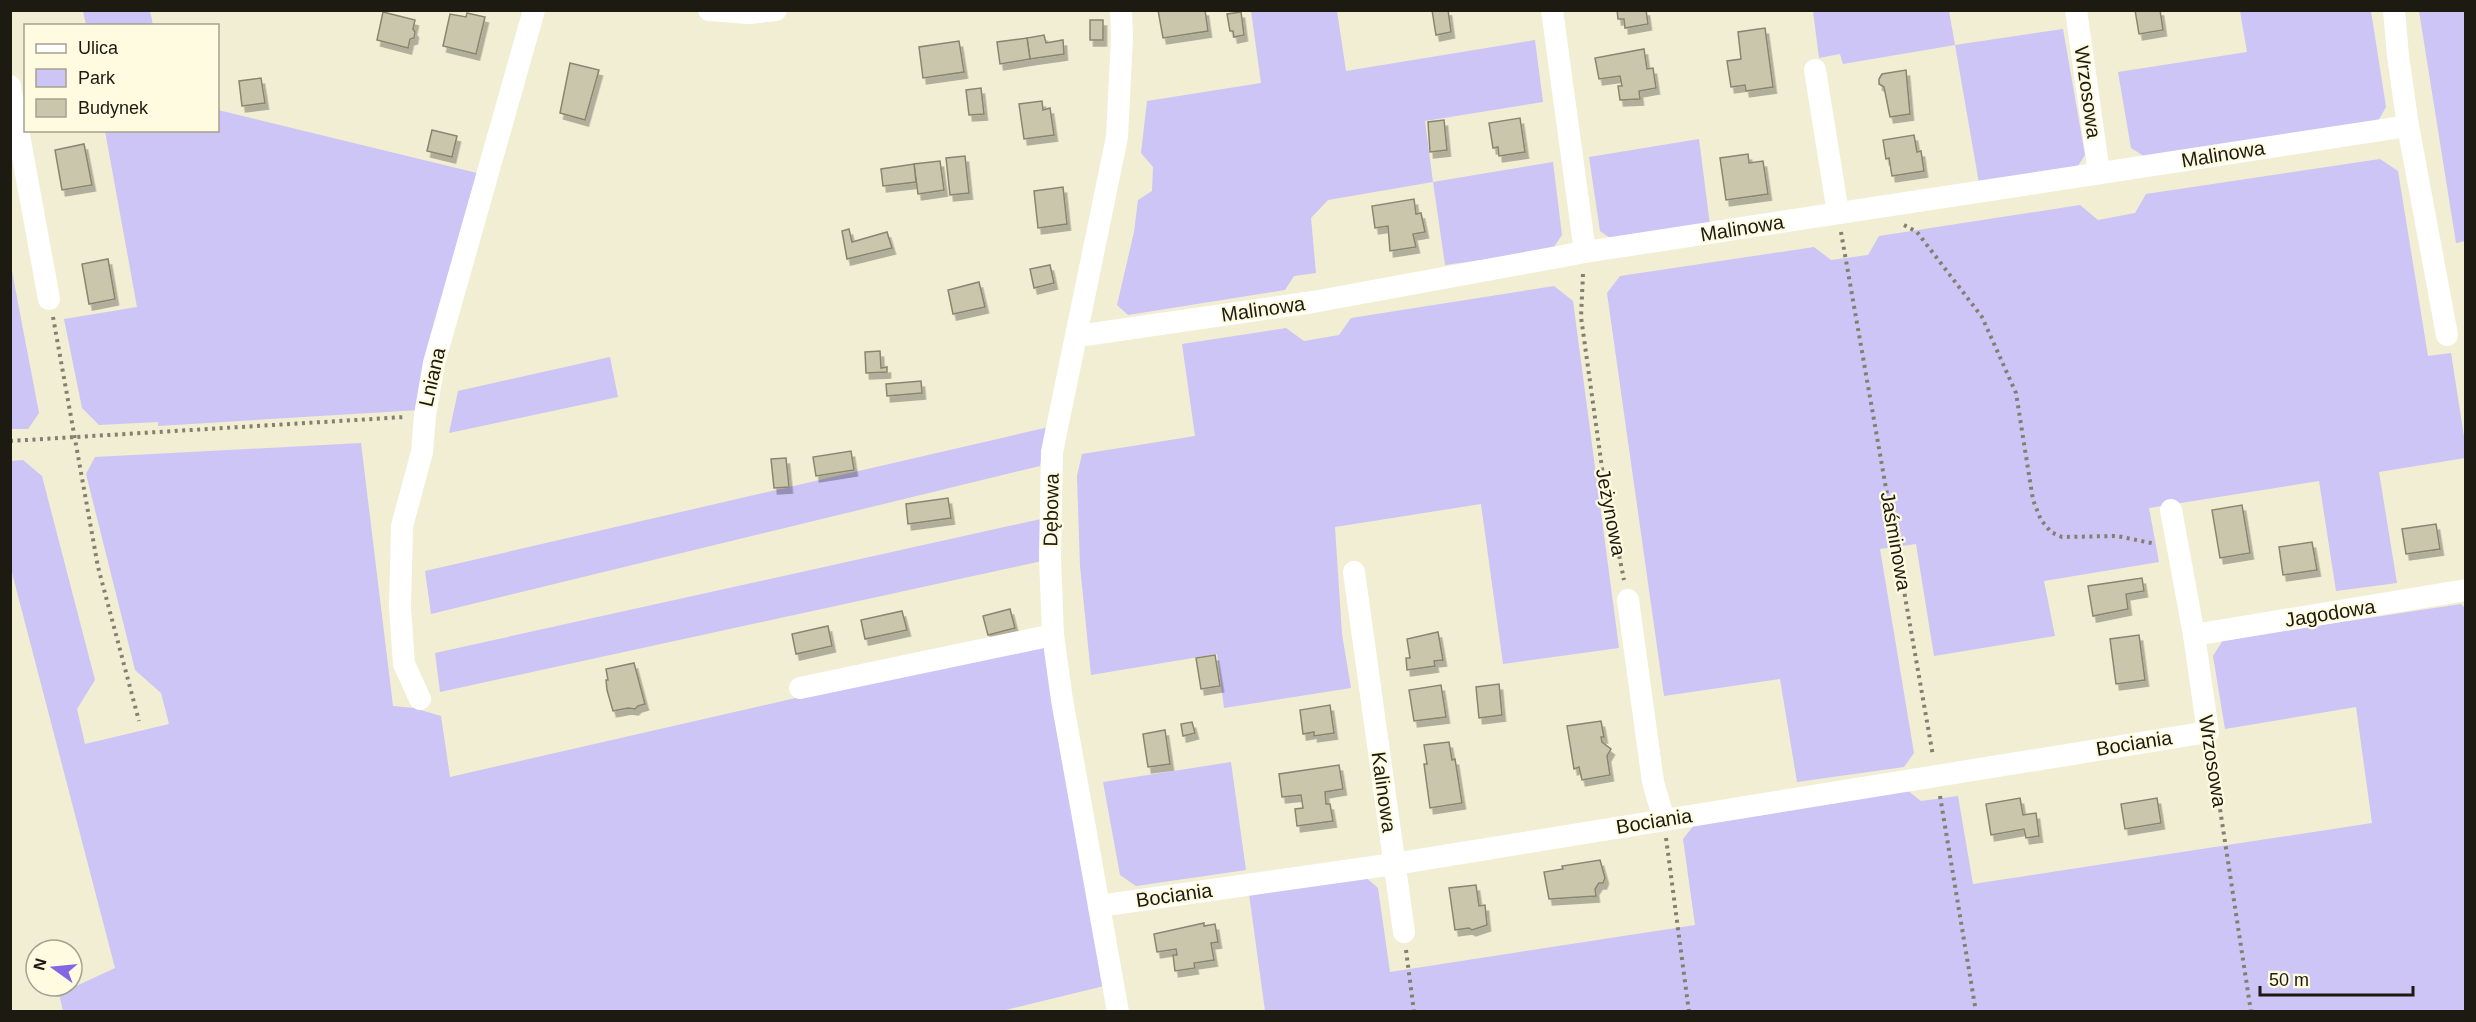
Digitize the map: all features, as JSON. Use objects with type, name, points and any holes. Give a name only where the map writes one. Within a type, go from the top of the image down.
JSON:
[{"type":"street","name":"Lniana","points":[[425,415],[434,363],[534,10]]},
{"type":"street","points":[[719,11],[776,10]]},
{"type":"street","name":"Dębowa","points":[[1118,1011],[1062,700],[1053,635],[1050,557],[1052,452],[1078,336],[1117,137],[1122,37],[1121,10]]},
{"type":"street","points":[[1552,10],[1585,252]]},
{"type":"street","name":"Wrzosowa","points":[[2076,10],[2099,173]]},
{"type":"street","points":[[2394,10],[2408,126],[2447,335]]},
{"type":"street","points":[[1815,70],[1838,213]]},
{"type":"street","points":[[10,86],[50,299]]},
{"type":"street","name":"Malinowa","points":[[1078,336],[1313,302],[1585,252],[2408,126]]},
{"type":"street","points":[[420,699],[404,664],[400,608],[402,526],[422,452],[425,415]]},
{"type":"street","name":"Wrzosowa","points":[[2171,510],[2194,635],[2208,732]]},
{"type":"street","name":"Kalinowa","points":[[1353,572],[1404,932]]},
{"type":"street","name":"Jagodowa","points":[[2194,635],[2466,590]]},
{"type":"street","points":[[1628,600],[1653,782],[1664,820]]},
{"type":"street","points":[[800,688],[1053,635]]},
{"type":"street","name":"Bociania","points":[[1099,906],[1394,864],[2208,732]]},
{"type":"path","points":[[1874,208],[1917,232],[1982,317],[2016,393],[2033,500],[2041,520],[2051,532],[2062,537],[2117,536],[2177,548]]},
{"type":"path","name":"Jaśminowa","points":[[1838,213],[1976,1011]]},
{"type":"path","name":"Jeżynowa","points":[[1585,252],[1581,317],[1603,475],[1628,600]]},
{"type":"path","points":[[50,299],[98,567],[139,721]]},
{"type":"path","name":"Lniana","points":[[10,441],[425,415]]},
{"type":"path","name":"Wrzosowa","points":[[2208,732],[2251,1011]]},
{"type":"path","points":[[1664,820],[1689,1011]]},
{"type":"path","points":[[1404,932],[1414,1011]]},
{"type":"green space","points":[[83,11],[150,11],[153,24],[86,24]]},
{"type":"green space","points":[[1251,11],[1337,11],[1346,71],[1535,40],[1543,102],[1425,121],[1433,182],[1328,200],[1311,218],[1316,273],[1294,276],[1285,290],[1128,315],[1117,305],[1134,232],[1138,200],[1152,191],[1153,167],[1141,153],[1147,101],[1261,83]]},
{"type":"green space","points":[[1813,11],[1949,11],[1955,45],[1843,64],[1840,54],[1819,58]]},
{"type":"green space","points":[[2240,11],[2371,11],[2386,107],[2377,123],[2147,158],[2131,148],[2118,72],[2247,52]]},
{"type":"green space","points":[[2419,11],[2465,11],[2465,241],[2456,243]]},
{"type":"green space","points":[[2063,29],[2085,155],[2076,169],[1979,183],[1955,45]]},
{"type":"green space","points":[[219,110],[477,173],[419,410],[158,426],[158,422],[99,425],[82,408],[64,319],[137,307],[105,132],[219,132]]},
{"type":"green space","points":[[1699,139],[1710,225],[1613,240],[1600,231],[1589,157]]},
{"type":"green space","points":[[2380,159],[2398,171],[2428,356],[2451,353],[2465,443],[2465,458],[2379,472],[2397,583],[2336,591],[2319,481],[2149,508],[2159,562],[2044,581],[2055,636],[1934,656],[1916,544],[1880,549],[1914,753],[1904,767],[1797,782],[1780,679],[1664,696],[1607,293],[1620,276],[1814,247],[1831,260],[1868,255],[1879,236],[2080,205],[2098,220],[2135,213],[2146,194]]},
{"type":"green space","points":[[1553,162],[1562,235],[1552,250],[1445,265],[1433,182]]},
{"type":"green space","points":[[10,261],[39,413],[28,429],[11,429]]},
{"type":"green space","points":[[1554,286],[1573,301],[1619,648],[1503,664],[1481,504],[1335,527],[1342,634],[1351,688],[1224,708],[1217,654],[1091,675],[1080,566],[1077,476],[1082,454],[1195,436],[1182,344],[1286,328],[1304,341],[1339,335],[1351,318]]},
{"type":"green space","points":[[610,357],[618,397],[449,433],[458,391]]},
{"type":"green space","points":[[1049,427],[1040,466],[431,614],[425,571]]},
{"type":"green space","points":[[361,443],[393,706],[414,708],[441,716],[450,777],[1045,641],[1104,986],[997,1012],[63,1011],[60,998],[84,998],[84,982],[115,968],[11,569],[10,461],[23,460],[42,476],[95,680],[77,709],[85,744],[169,724],[161,693],[135,670],[86,474],[95,457]]},
{"type":"green space","points":[[1041,519],[1042,561],[440,692],[435,653]]},
{"type":"green space","points":[[2461,604],[2465,608],[2465,1011],[1265,1011],[1249,894],[1363,875],[1378,888],[1390,972],[1695,925],[1683,839],[1695,824],[1907,790],[1921,801],[1958,796],[1973,884],[2372,823],[2356,707],[2225,729],[2213,656],[2223,640]]},
{"type":"green space","points":[[1231,762],[1246,870],[1136,886],[1120,875],[1103,782]]},
{"type":"building","points":[[1158,10],[1205,10],[1208,31],[1163,38]]},
{"type":"building","points":[[1432,10],[1448,10],[1451,32],[1436,35]]},
{"type":"building","points":[[1617,10],[1646,10],[1648,24],[1625,28],[1624,19],[1618,19]]},
{"type":"building","points":[[2135,10],[2160,10],[2163,30],[2139,34]]},
{"type":"building","points":[[383,12],[415,20],[414,38],[410,39],[408,48],[377,40]]},
{"type":"building","points":[[1241,12],[1244,35],[1234,37],[1233,31],[1230,31],[1227,14]]},
{"type":"building","points":[[467,13],[485,17],[476,54],[443,46],[450,14],[466,17]]},
{"type":"building","points":[[1090,20],[1103,20],[1103,40],[1090,40]]},
{"type":"building","points":[[1765,28],[1773,87],[1746,91],[1745,85],[1731,87],[1727,61],[1741,59],[1738,32]]},
{"type":"building","points":[[1044,35],[1046,43],[1063,40],[1064,54],[1030,59],[1027,38]]},
{"type":"building","points":[[1027,38],[1030,59],[1000,64],[997,42]]},
{"type":"building","points":[[959,41],[964,72],[923,78],[919,47]]},
{"type":"building","points":[[1644,49],[1647,69],[1653,68],[1656,88],[1639,91],[1640,99],[1620,100],[1618,86],[1622,86],[1620,76],[1599,79],[1595,58]]},
{"type":"building","points":[[570,63],[599,70],[585,120],[560,113]]},
{"type":"building","points":[[1906,70],[1910,114],[1890,117],[1884,87],[1879,84],[1879,79],[1882,74]]},
{"type":"building","points":[[261,78],[265,103],[242,106],[239,81]]},
{"type":"building","points":[[981,88],[984,114],[969,115],[966,90]]},
{"type":"building","points":[[1042,101],[1043,110],[1050,108],[1054,135],[1024,139],[1019,104]]},
{"type":"building","points":[[1520,118],[1525,152],[1499,156],[1498,147],[1493,148],[1489,123]]},
{"type":"building","points":[[1444,120],[1447,150],[1430,152],[1428,122]]},
{"type":"building","points":[[432,130],[457,136],[452,157],[427,151]]},
{"type":"building","points":[[1914,135],[1917,152],[1921,151],[1924,171],[1892,176],[1883,140]]},
{"type":"building","points":[[84,144],[92,185],[62,190],[55,150]]},
{"type":"building","points":[[1748,154],[1749,163],[1763,161],[1768,194],[1726,200],[1720,158]]},
{"type":"building","points":[[965,156],[969,193],[950,195],[946,158]]},
{"type":"building","points":[[940,161],[944,190],[918,194],[914,164]]},
{"type":"building","points":[[914,164],[916,182],[883,186],[881,169]]},
{"type":"building","points":[[1063,187],[1067,224],[1038,228],[1034,191]]},
{"type":"building","points":[[1414,199],[1416,214],[1421,213],[1425,232],[1413,234],[1416,247],[1390,251],[1388,226],[1375,228],[1372,206]]},
{"type":"building","points":[[849,229],[852,242],[887,232],[892,248],[847,259],[842,231]]},
{"type":"building","points":[[108,259],[115,299],[89,304],[82,264]]},
{"type":"building","points":[[1050,265],[1054,283],[1034,288],[1030,269]]},
{"type":"building","points":[[979,282],[985,307],[953,314],[948,290]]},
{"type":"building","points":[[880,351],[881,368],[887,367],[887,372],[866,373],[865,352]]},
{"type":"building","points":[[921,381],[922,393],[887,396],[886,384]]},
{"type":"building","points":[[851,451],[854,470],[816,476],[813,457]]},
{"type":"building","points":[[786,458],[789,487],[774,488],[771,459]]},
{"type":"building","points":[[948,498],[951,518],[908,524],[906,504]]},
{"type":"building","points":[[2242,505],[2250,553],[2220,558],[2212,510]]},
{"type":"building","points":[[2436,524],[2440,549],[2406,554],[2402,529]]},
{"type":"building","points":[[2312,542],[2317,570],[2283,575],[2279,547]]},
{"type":"building","points":[[2142,578],[2144,591],[2126,594],[2128,609],[2093,616],[2088,586]]},
{"type":"building","points":[[1010,609],[1015,628],[988,635],[983,616]]},
{"type":"building","points":[[902,611],[907,630],[865,639],[861,620]]},
{"type":"building","points":[[828,626],[832,646],[796,654],[792,634]]},
{"type":"building","points":[[1438,632],[1443,660],[1434,661],[1435,666],[1407,670],[1406,658],[1410,658],[1407,639]]},
{"type":"building","points":[[2139,635],[2145,680],[2116,684],[2110,639]]},
{"type":"building","points":[[1215,655],[1220,686],[1201,689],[1196,658]]},
{"type":"building","points":[[634,663],[645,704],[635,709],[613,711],[607,690],[606,669]]},
{"type":"building","points":[[1499,684],[1502,715],[1479,718],[1476,687]]},
{"type":"building","points":[[1441,685],[1446,717],[1414,721],[1409,690]]},
{"type":"building","points":[[1330,705],[1334,733],[1314,736],[1314,732],[1303,734],[1300,710]]},
{"type":"building","points":[[1601,721],[1604,737],[1601,737],[1602,742],[1611,749],[1607,756],[1610,775],[1582,780],[1579,767],[1574,769],[1567,726]]},
{"type":"building","points":[[1192,722],[1195,733],[1183,736],[1181,724]]},
{"type":"building","points":[[1165,730],[1170,764],[1148,767],[1143,734]]},
{"type":"building","points":[[1449,742],[1452,760],[1455,759],[1462,803],[1430,808],[1424,764],[1427,764],[1424,745]]},
{"type":"building","points":[[1339,765],[1343,789],[1325,792],[1326,804],[1330,804],[1333,821],[1297,826],[1295,809],[1303,808],[1301,795],[1282,797],[1279,774]]},
{"type":"building","points":[[2020,798],[2023,815],[2036,813],[2039,836],[2026,838],[2024,829],[1991,835],[1986,804]]},
{"type":"building","points":[[2157,798],[2161,823],[2125,829],[2121,804]]},
{"type":"building","points":[[1600,860],[1605,878],[1603,883],[1599,883],[1595,889],[1596,896],[1549,899],[1544,872],[1563,869],[1562,866]]},
{"type":"building","points":[[1476,885],[1479,906],[1485,905],[1487,925],[1472,930],[1469,928],[1455,930],[1449,888]]},
{"type":"building","points":[[1204,923],[1204,926],[1215,924],[1218,942],[1211,943],[1214,960],[1194,963],[1195,968],[1175,971],[1173,955],[1177,955],[1176,949],[1157,952],[1154,934]]}]
